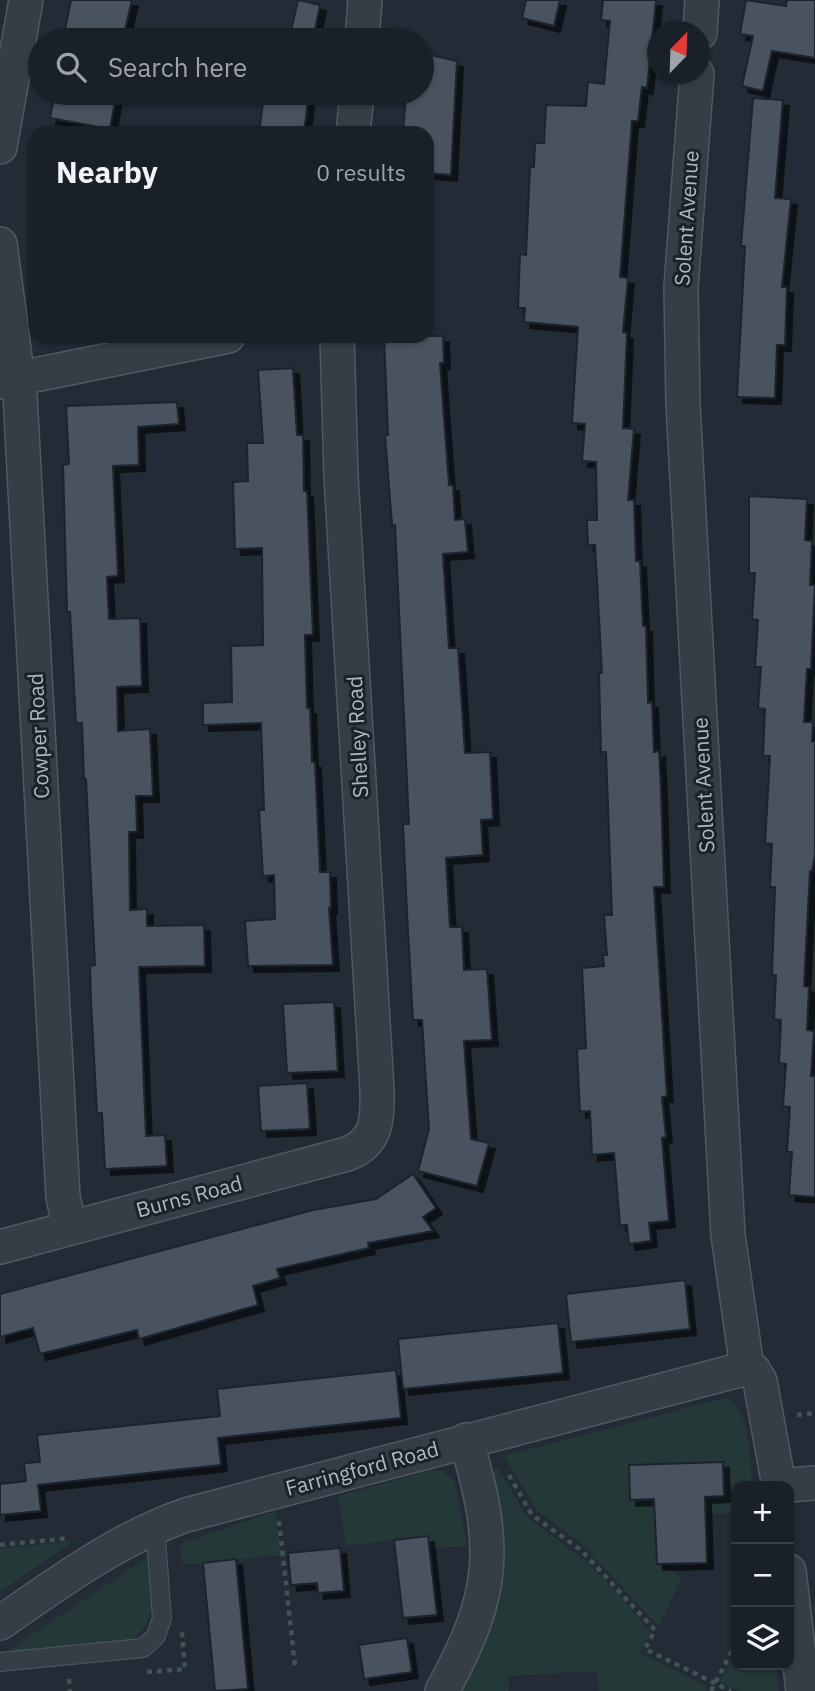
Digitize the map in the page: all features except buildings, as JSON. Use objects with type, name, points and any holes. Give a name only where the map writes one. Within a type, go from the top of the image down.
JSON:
[{"type":"street","points":[[0,147],[26,0]]},
{"type":"street","points":[[363,28],[365,0]]},
{"type":"street","points":[[700,21],[702,0]]},
{"type":"street","name":"Solent Avenue","points":[[695,84],[681,287],[682,391],[728,1235],[747,1368],[754,1371],[760,1381],[778,1481]]},
{"type":"street","points":[[354,126],[356,105]]},
{"type":"street","name":"Cowper Road","points":[[0,244],[62,1197],[70,1228]]},
{"type":"street","points":[[9,380],[193,343]]},
{"type":"street","name":"Shelley Road","points":[[337,343],[341,476],[377,1090],[377,1115],[372,1136]]},
{"type":"street","name":"Burns Road","points":[[0,1247],[347,1154],[365,1145],[372,1136]]},
{"type":"street","name":"Farringford Road","points":[[0,1623],[116,1545],[155,1525],[466,1440],[747,1368]]},
{"type":"street","points":[[442,1691],[470,1638],[487,1579],[487,1538],[466,1440]]},
{"type":"street","points":[[794,1485],[815,1483]]},
{"type":"street","points":[[793,1607],[803,1691]]},
{"type":"lane","points":[[0,1662],[143,1648],[156,1636],[162,1618],[155,1525]]},
{"type":"path","points":[[506,1471],[533,1515],[581,1550],[655,1630],[645,1648],[731,1691]]},
{"type":"path","points":[[275,1491],[284,1551],[295,1666]]},
{"type":"path","points":[[0,1545],[93,1535],[116,1545]]},
{"type":"path","points":[[711,1691],[731,1653]]},
{"type":"path","points":[[69,1679],[70,1691]]},
{"type":"shaded area","points":[[729,1399],[742,1416],[746,1427],[752,1481],[731,1481],[731,1513],[687,1514],[687,1497],[724,1496],[723,1463],[629,1466],[630,1500],[670,1499],[655,1517],[657,1564],[682,1577],[659,1627],[584,1546],[537,1510],[504,1456]]},
{"type":"shaded area","points":[[494,1469],[498,1469],[528,1518],[580,1556],[617,1592],[650,1632],[640,1653],[708,1687],[706,1691],[599,1691],[597,1671],[508,1676],[509,1691],[456,1691],[494,1498]]},
{"type":"shaded area","points":[[431,1470],[441,1471],[454,1480],[467,1546],[429,1548],[428,1536],[346,1546],[338,1496]]},
{"type":"shaded area","points":[[275,1511],[282,1555],[183,1565],[180,1544]]},
{"type":"shaded area","points":[[74,1541],[0,1592],[0,1549]]},
{"type":"shaded area","points":[[147,1558],[151,1592],[150,1614],[140,1633],[131,1640],[6,1652]]},
{"type":"shaded area","points":[[731,1661],[731,1670],[776,1670],[778,1691],[739,1691],[720,1682]]}]
